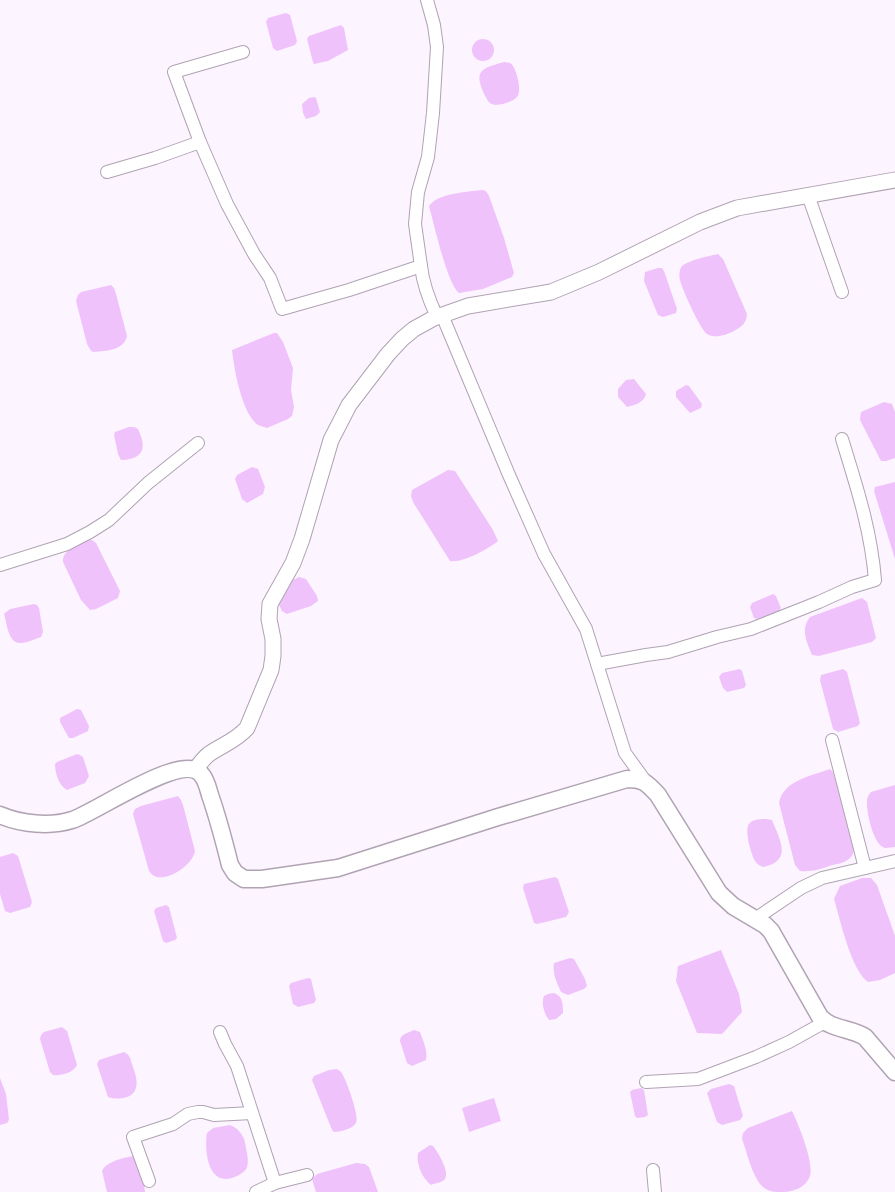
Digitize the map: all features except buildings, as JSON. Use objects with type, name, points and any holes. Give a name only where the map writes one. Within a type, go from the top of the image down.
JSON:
[{"type":"main road","points":[[0,816],[30,822],[56,823],[70,820],[142,784],[180,770],[196,769],[201,773],[216,811],[230,865],[235,873],[244,879],[262,879],[338,868],[627,779],[640,780],[646,782],[658,795],[719,893],[733,906],[765,925],[777,940],[820,1017],[832,1026],[859,1033],[865,1037],[895,1072]]},
{"type":"street","points":[[427,0],[437,47],[428,157],[418,192],[415,224],[422,280],[544,554],[586,629],[626,753],[646,782]]},
{"type":"street","points":[[243,52],[174,72],[200,142],[227,204],[270,278],[282,309],[421,266]]},
{"type":"street","points":[[107,172],[200,142]]},
{"type":"street","points":[[196,769],[210,753],[230,743],[247,728],[271,670],[273,639],[269,619],[270,604],[293,563],[299,547],[331,440],[349,405],[387,354],[402,339],[414,329],[439,316],[468,306],[551,292],[599,272],[700,222],[737,208],[895,180]]},
{"type":"street","points":[[808,195],[842,292]]},
{"type":"street","points":[[597,664],[668,652],[751,629],[852,587],[875,580],[873,553],[863,507],[842,440]]},
{"type":"street","points":[[0,565],[67,544],[90,532],[109,520],[148,483],[198,443]]},
{"type":"street","points":[[832,740],[865,868]]},
{"type":"street","points":[[754,919],[801,888],[822,878],[895,861]]},
{"type":"street","points":[[646,1082],[698,1079],[756,1057],[825,1022]]},
{"type":"street","points":[[220,1032],[237,1066],[276,1183]]},
{"type":"street","points":[[148,1180],[133,1137],[173,1124],[182,1117],[198,1112],[214,1115],[252,1113]]},
{"type":"street","points":[[653,1170],[655,1192]]},
{"type":"street","points":[[256,1192],[276,1183],[306,1175]]},
{"type":"shaded area","points":[[286,13],[290,15],[297,41],[295,45],[277,51],[273,48],[266,22],[268,18]]},
{"type":"shaded area","points":[[341,25],[344,28],[348,50],[328,61],[314,64],[307,39],[309,36]]},
{"type":"shaded area","points":[[479,39],[487,39],[494,46],[494,54],[487,61],[479,61],[472,54],[472,46]]},
{"type":"shaded area","points":[[504,62],[510,63],[515,69],[519,90],[517,97],[511,101],[494,105],[488,101],[479,78],[482,71]]},
{"type":"shaded area","points":[[314,97],[320,112],[306,119],[302,104]]},
{"type":"shaded area","points":[[486,191],[489,196],[514,273],[512,277],[483,289],[459,293],[450,278],[429,206],[439,198]]},
{"type":"shaded area","points":[[718,254],[723,259],[747,314],[745,322],[739,328],[724,335],[713,336],[704,331],[696,317],[681,285],[679,273],[685,264]]},
{"type":"shaded area","points":[[658,268],[664,271],[677,309],[676,313],[663,317],[658,315],[644,281],[645,272]]},
{"type":"shaded area","points":[[111,285],[116,294],[127,336],[119,347],[94,352],[87,344],[76,301],[81,292]]},
{"type":"shaded area","points":[[277,333],[283,342],[293,368],[291,390],[294,407],[292,416],[267,428],[258,425],[247,411],[237,379],[232,350]]},
{"type":"shaded area","points":[[634,379],[646,394],[641,402],[627,407],[618,397],[618,389],[626,380]]},
{"type":"shaded area","points":[[686,385],[702,404],[701,408],[690,413],[676,397],[676,391]]},
{"type":"shaded area","points":[[884,402],[892,404],[895,412],[895,458],[881,461],[860,420],[861,412]]},
{"type":"shaded area","points":[[129,427],[138,429],[143,447],[139,455],[121,460],[114,435],[115,432]]},
{"type":"shaded area","points":[[252,467],[258,469],[265,487],[263,494],[247,503],[242,499],[235,479],[237,475]]},
{"type":"shaded area","points":[[448,470],[455,471],[498,541],[475,555],[455,561],[450,561],[411,496],[412,490]]},
{"type":"shaded area","points":[[895,482],[895,559],[874,491],[875,487]]},
{"type":"shaded area","points":[[89,540],[96,543],[120,591],[118,598],[90,610],[81,600],[63,562],[68,551]]},
{"type":"shaded area","points":[[299,577],[306,579],[318,601],[311,606],[287,614],[282,611],[278,603],[291,581]]},
{"type":"shaded area","points":[[773,594],[781,608],[779,611],[754,618],[750,607],[752,603]]},
{"type":"shaded area","points":[[862,598],[867,602],[876,638],[872,642],[819,656],[812,655],[805,631],[810,617]]},
{"type":"shaded area","points":[[34,604],[39,608],[43,632],[41,637],[21,643],[13,640],[4,614],[10,609]]},
{"type":"shaded area","points":[[740,669],[746,685],[744,688],[727,692],[719,677],[722,673]]},
{"type":"shaded area","points":[[843,669],[847,672],[860,723],[858,726],[838,732],[833,729],[820,680],[821,675]]},
{"type":"shaded area","points":[[77,709],[81,710],[89,726],[88,731],[69,738],[60,718]]},
{"type":"shaded area","points":[[77,754],[83,757],[89,776],[85,783],[67,790],[58,779],[55,764]]},
{"type":"shaded area","points":[[830,769],[833,772],[853,839],[853,854],[841,863],[816,870],[800,871],[795,865],[779,803],[786,789],[792,784]]},
{"type":"shaded area","points":[[895,785],[895,847],[885,848],[877,841],[874,834],[869,819],[867,799],[871,792]]},
{"type":"shaded area","points":[[178,796],[183,805],[195,851],[186,866],[174,874],[157,877],[149,871],[133,814],[135,809],[141,806]]},
{"type":"shaded area","points":[[772,820],[782,849],[778,860],[763,867],[753,858],[747,831],[752,821]]},
{"type":"shaded area","points":[[13,853],[18,856],[32,902],[30,907],[10,913],[5,911],[0,894],[0,857]]},
{"type":"shaded area","points":[[555,877],[558,879],[569,912],[566,917],[534,923],[523,888],[524,884]]},
{"type":"shaded area","points":[[862,878],[871,878],[877,885],[895,936],[895,973],[880,980],[868,982],[856,967],[851,956],[834,899],[840,886]]},
{"type":"shaded area","points":[[166,905],[169,907],[177,938],[166,943],[163,941],[154,911]]},
{"type":"shaded area","points":[[721,950],[739,994],[742,1012],[722,1034],[697,1033],[676,981],[678,966]]},
{"type":"shaded area","points":[[574,959],[587,986],[568,995],[561,992],[555,978],[554,963]]},
{"type":"shaded area","points":[[311,979],[316,1000],[314,1003],[298,1007],[293,1004],[289,986],[291,983]]},
{"type":"shaded area","points":[[554,993],[561,999],[563,1013],[556,1019],[549,1020],[543,999],[544,996]]},
{"type":"shaded area","points":[[62,1027],[67,1031],[77,1065],[66,1073],[53,1075],[50,1072],[40,1039],[44,1032]]},
{"type":"shaded area","points":[[414,1030],[420,1032],[425,1046],[426,1060],[412,1066],[407,1063],[400,1039]]},
{"type":"shaded area","points":[[124,1052],[131,1060],[136,1078],[135,1091],[127,1097],[108,1097],[97,1064],[99,1060]]},
{"type":"shaded area","points":[[337,1069],[341,1072],[349,1089],[357,1120],[352,1127],[334,1132],[312,1080],[314,1076]]},
{"type":"shaded area","points":[[0,1078],[6,1094],[9,1120],[0,1125]]},
{"type":"shaded area","points":[[729,1084],[734,1086],[743,1116],[740,1120],[722,1125],[717,1122],[707,1093],[711,1089]]},
{"type":"shaded area","points":[[641,1088],[644,1090],[648,1115],[637,1118],[630,1092]]},
{"type":"shaded area","points":[[494,1098],[501,1121],[469,1132],[462,1108]]},
{"type":"shaded area","points":[[792,1111],[808,1153],[810,1176],[803,1186],[795,1190],[772,1191],[762,1186],[755,1176],[742,1139],[743,1133],[748,1128]]},
{"type":"shaded area","points":[[230,1125],[237,1129],[243,1137],[248,1162],[243,1172],[227,1179],[220,1178],[210,1166],[206,1141],[207,1133],[213,1128]]},
{"type":"shaded area","points":[[430,1145],[440,1157],[446,1172],[445,1179],[431,1185],[425,1179],[418,1162],[418,1153]]},
{"type":"shaded area","points":[[133,1156],[141,1173],[145,1192],[107,1192],[102,1171],[104,1168],[116,1160]]},
{"type":"shaded area","points":[[356,1163],[369,1167],[378,1192],[316,1192],[312,1179],[317,1174]]}]
